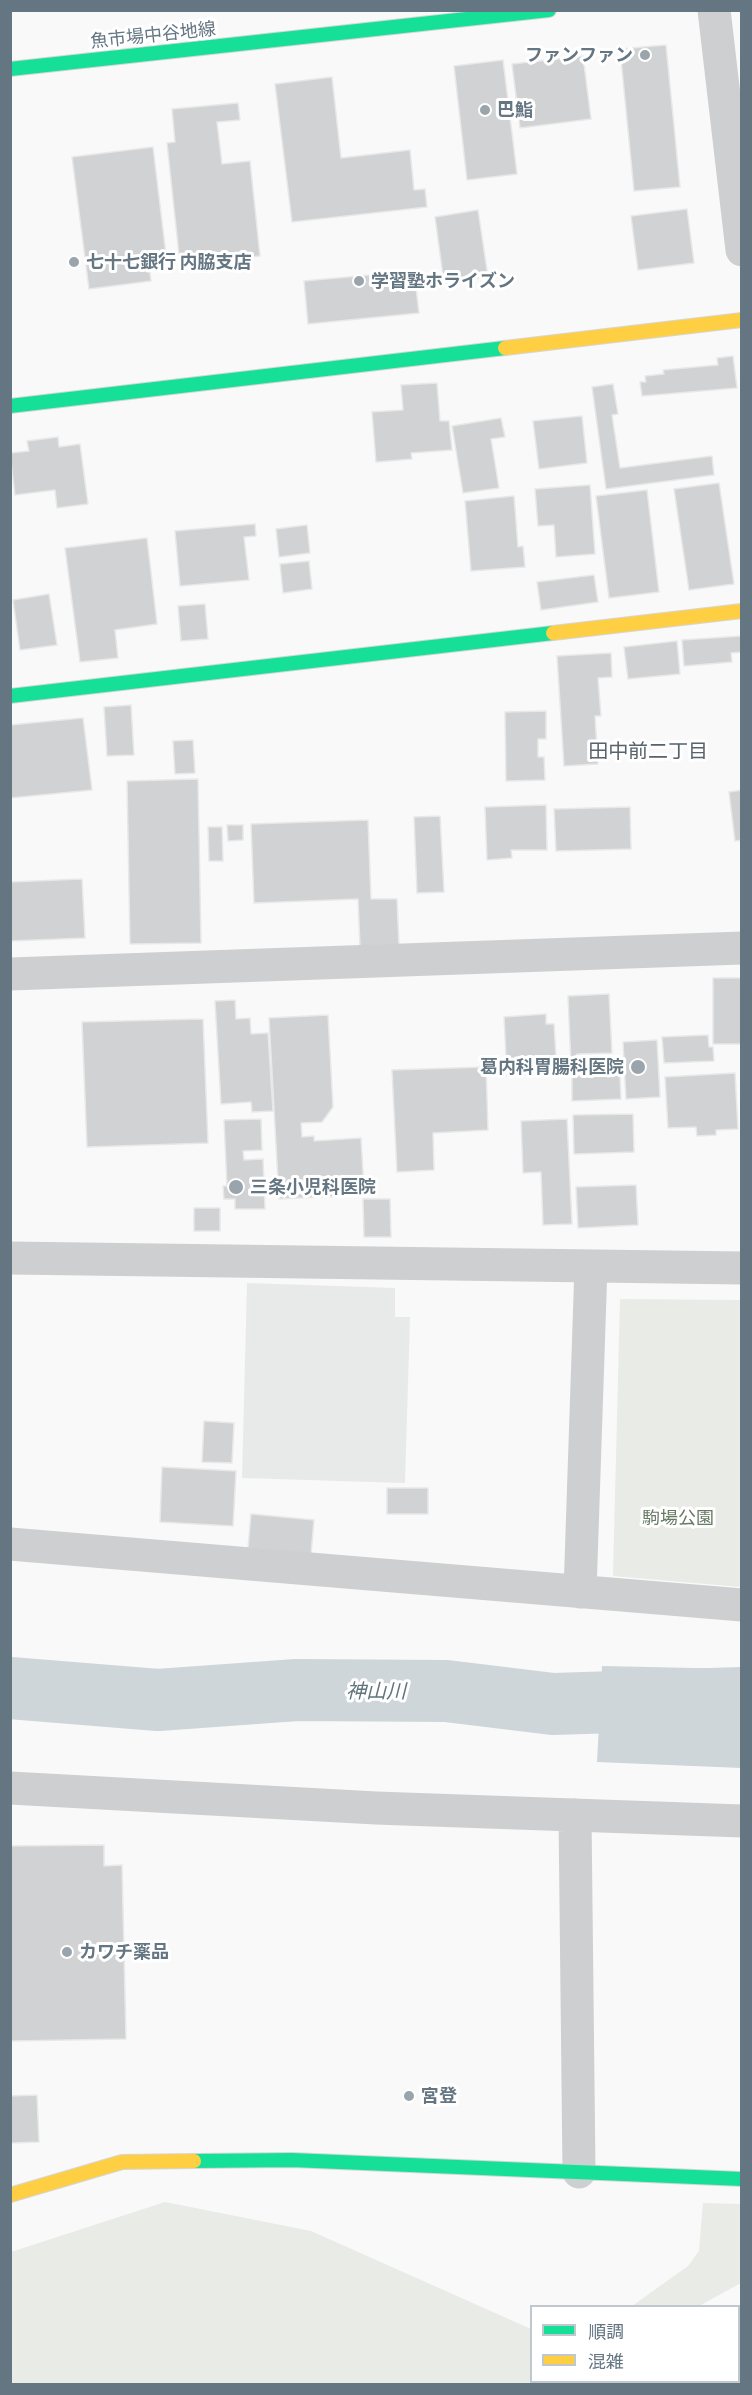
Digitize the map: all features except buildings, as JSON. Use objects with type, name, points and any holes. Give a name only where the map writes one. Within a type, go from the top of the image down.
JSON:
[{"type":"street","name":"魚市場中谷地線","points":[[10,69],[549,10]]},
{"type":"street","points":[[714,10],[741,250]]},
{"type":"street","points":[[10,406],[741,320]]},
{"type":"street","points":[[10,696],[741,611]]},
{"type":"street","points":[[10,974],[741,948]]},
{"type":"street","points":[[10,1258],[741,1268]]},
{"type":"street","points":[[580,1592],[591,1266]]},
{"type":"street","points":[[10,1544],[741,1605]]},
{"type":"street","points":[[10,1788],[741,1821]]},
{"type":"street","points":[[575,1815],[579,2172]]},
{"type":"street","points":[[10,2195],[122,2163],[292,2160],[741,2179]]},
{"type":"shaded area","points":[[247,1283],[395,1288],[395,1317],[410,1317],[405,1483],[242,1478]]},
{"type":"shaded area","points":[[602,1666],[741,1669],[741,1768],[597,1762]]},
{"type":"green space","name":"駒場公園","points":[[620,1299],[741,1300],[741,1587],[613,1576]]},
{"type":"green space","points":[[165,2202],[311,2231],[530,2329],[530,2383],[727,2384],[11,2384],[11,2252]]},
{"type":"green space","points":[[703,2203],[741,2204],[741,2283],[701,2305],[633,2305],[688,2266],[699,2251]]},
{"type":"waterway","name":"神山川","points":[[10,1688],[158,1700],[297,1690],[446,1691],[553,1704],[742,1698]]},
{"type":"traffic: fast","points":[[10,69],[549,10]]},
{"type":"traffic: fast","points":[[10,406],[505,348]]},
{"type":"traffic: fast","points":[[10,696],[553,633]]},
{"type":"traffic: fast","points":[[194,2161],[292,2160],[742,2179]]},
{"type":"traffic: slow","points":[[505,348],[742,320]]},
{"type":"traffic: slow","points":[[553,633],[742,611]]},
{"type":"traffic: slow","points":[[10,2195],[122,2162],[194,2161]]},
{"type":"place","name":"ファンファン","points":[[645,55]]},
{"type":"place","name":"巴鮨","points":[[485,110]]},
{"type":"place","name":"七十七銀行 内脇支店","points":[[74,262]]},
{"type":"place","name":"学習塾ホライズン","points":[[359,281]]},
{"type":"place","name":"葛内科胃腸科医院","points":[[638,1067]]},
{"type":"place","name":"三条小児科医院","points":[[236,1187]]},
{"type":"place","name":"カワチ薬品","points":[[67,1952]]},
{"type":"place","name":"宮登","points":[[409,2096]]},
{"type":"district","name":"田中前二丁目","points":[[648,751]]}]
